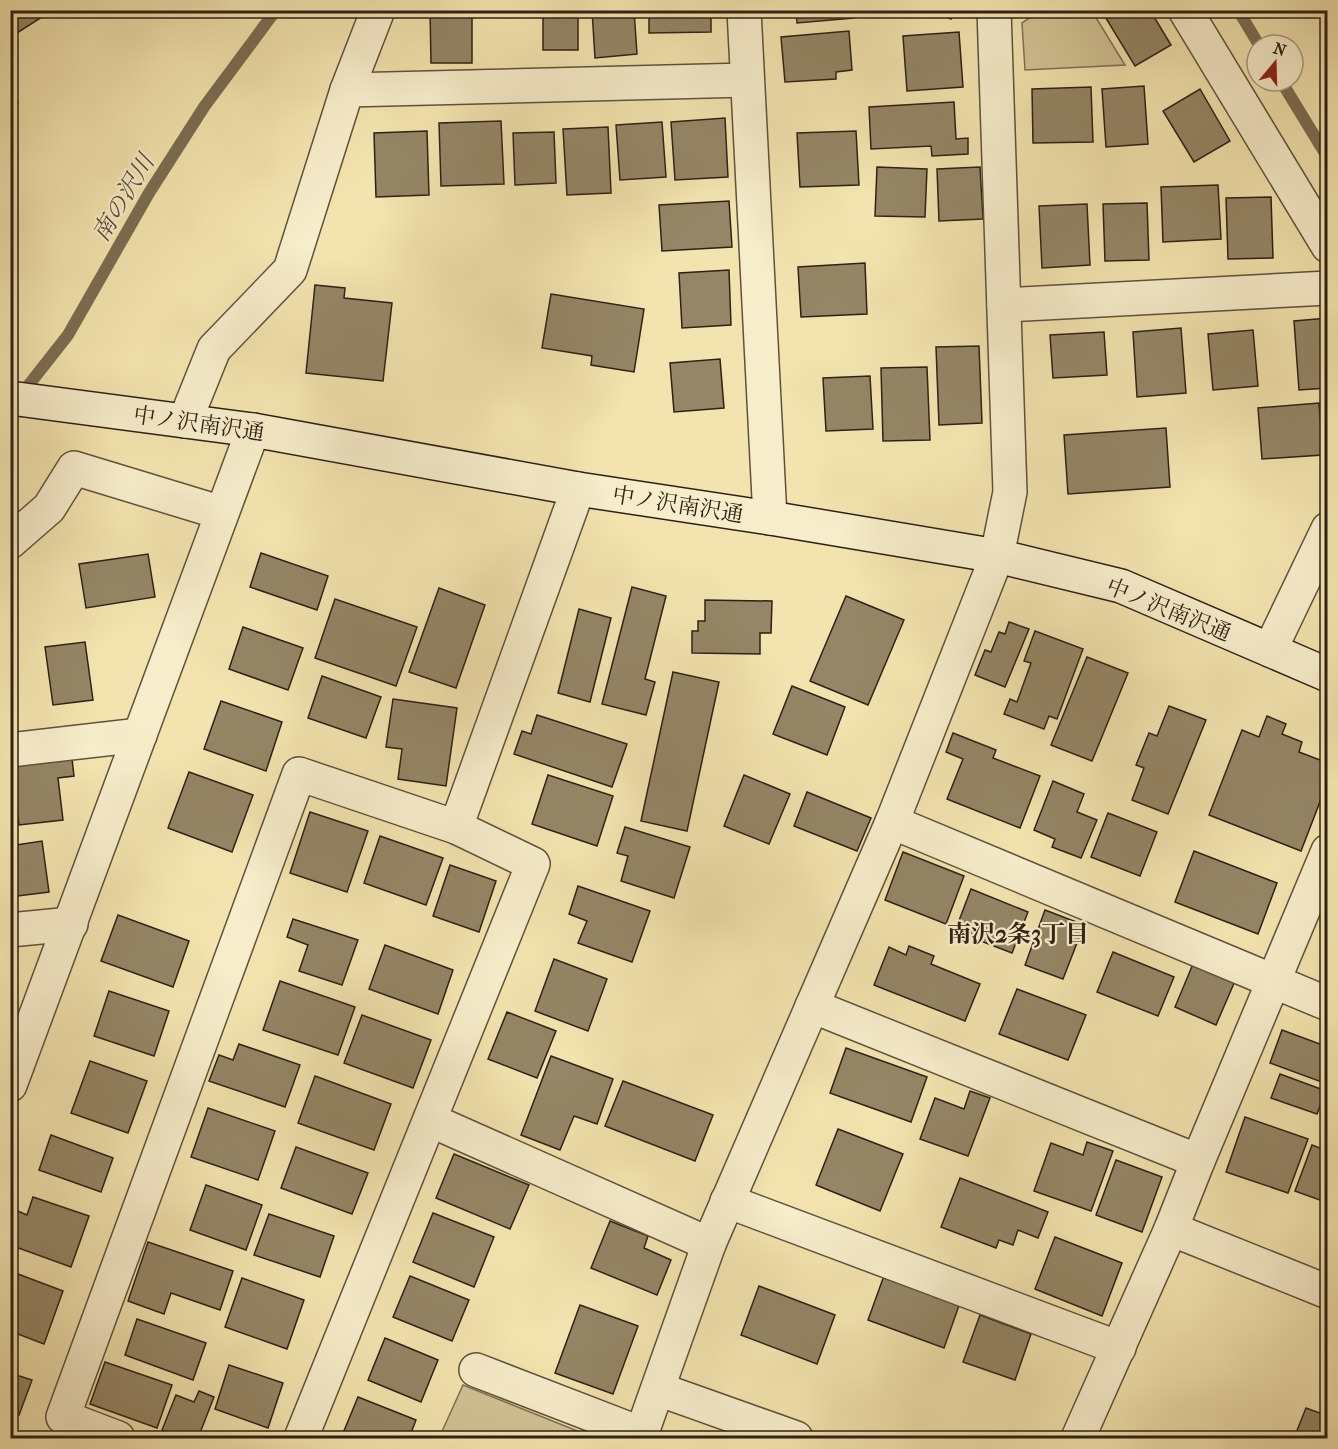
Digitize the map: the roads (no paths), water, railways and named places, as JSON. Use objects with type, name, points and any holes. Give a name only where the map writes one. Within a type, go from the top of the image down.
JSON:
[{"type":"street","points":[[185,421],[214,349],[290,270],[348,90],[378,10]]},
{"type":"street","points":[[744,10],[770,518]]},
{"type":"street","points":[[476,1370],[641,1436],[709,1244],[892,822],[997,556],[1010,492],[994,10]]},
{"type":"street","points":[[1185,10],[1328,246]]},
{"type":"street","points":[[348,90],[747,80]]},
{"type":"street","points":[[1004,305],[1328,288]]},
{"type":"street","name":"中ノ沢南沢通","points":[[10,398],[253,430],[578,489],[997,556],[1121,586],[1328,675]]},
{"type":"street","points":[[10,1085],[253,430]]},
{"type":"street","points":[[10,542],[49,508],[74,468],[222,513]]},
{"type":"street","points":[[456,827],[578,489]]},
{"type":"street","points":[[1270,650],[1328,529]]},
{"type":"street","points":[[10,750],[140,735]]},
{"type":"street","points":[[117,1438],[63,1417],[298,774],[456,827],[533,864],[301,1438]]},
{"type":"street","points":[[892,822],[1328,1004]]},
{"type":"street","points":[[1078,1438],[1171,1229],[1328,851]]},
{"type":"street","points":[[10,930],[71,924]]},
{"type":"street","points":[[812,1006],[1198,1161]]},
{"type":"street","points":[[430,1120],[709,1244]]},
{"type":"street","points":[[727,1201],[1119,1348]]},
{"type":"street","points":[[1171,1229],[1328,1292]]},
{"type":"street","points":[[658,1389],[796,1438]]},
{"type":"waterway","name":"南の沢川","points":[[20,396],[68,335],[149,193],[204,107],[276,10]]},
{"type":"waterway","name":"南の沢川","points":[[1238,10],[1252,33]]},
{"type":"waterway","name":"南の沢川","points":[[1288,93],[1328,158]]},
{"type":"district","name":"南沢2条3丁目","points":[[1018,934]]}]
